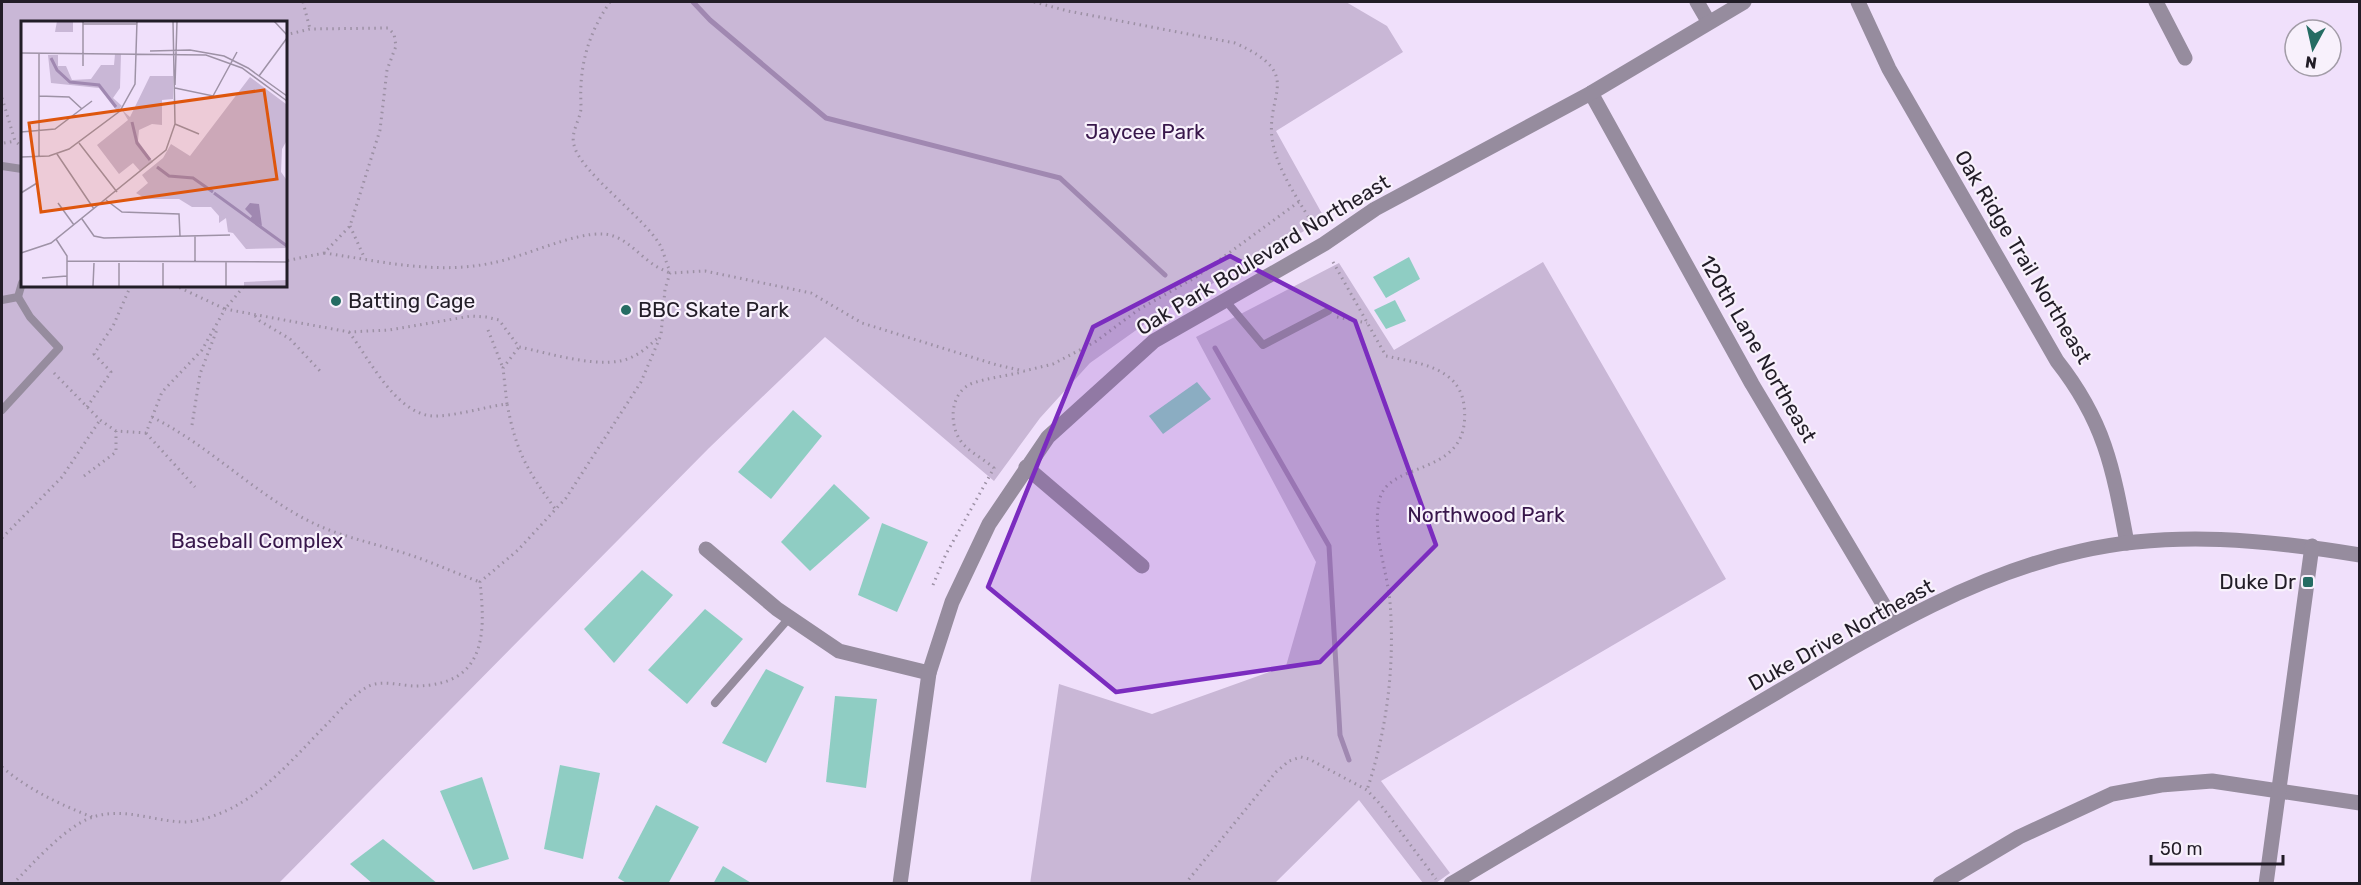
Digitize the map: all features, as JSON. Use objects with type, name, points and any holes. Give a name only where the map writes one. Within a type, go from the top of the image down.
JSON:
[{"type":"street","points":[[1697,2],[1708,21]]},
{"type":"street","name":"Oak Park Boulevard Northeast","points":[[900,884],[929,673],[952,602],[989,524],[1048,437],[1154,341],[1324,244],[1375,209],[1591,93],[1708,21],[1744,2]]},
{"type":"street","name":"Oak Ridge Trail Northeast","points":[[1858,2],[1889,69],[2056,361],[2080,392],[2097,422],[2114,477],[2127,543]]},
{"type":"street","points":[[2156,2],[2185,58]]},
{"type":"street","name":"120th Lane Northeast","points":[[1591,93],[1752,384],[1895,624]]},
{"type":"street","points":[[1026,467],[1142,566]]},
{"type":"street","name":"Duke Drive Northeast","points":[[1444,882],[1895,624],[2001,575],[2080,551],[2127,543],[2209,538],[2312,546],[2360,555]]},
{"type":"street","points":[[2266,884],[2312,546]]},
{"type":"street","points":[[706,549],[789,618],[839,651],[929,673]]},
{"type":"street","points":[[1940,884],[2019,837],[2112,794],[2161,785],[2212,781],[2360,803]]},
{"type":"lane","points":[[2,165],[21,169]]},
{"type":"lane","points":[[2,410],[59,348],[30,317],[18,297],[21,286]]},
{"type":"lane","points":[[2,300],[18,297]]},
{"type":"lane","points":[[1226,301],[1263,345],[1328,311]]},
{"type":"lane","points":[[715,703],[789,618]]},
{"type":"path","points":[[303,2],[310,29]]},
{"type":"path","points":[[480,582],[518,550],[556,510],[641,382],[661,334],[665,290],[670,273],[660,244],[587,165],[573,145],[581,114],[579,91],[583,57],[597,20],[610,2]]},
{"type":"path","points":[[1034,2],[1068,11],[1235,43],[1259,54],[1274,68],[1280,83],[1271,116],[1275,153],[1316,230]]},
{"type":"path","points":[[286,35],[310,29],[388,28],[394,34],[396,46],[387,70],[380,130],[350,226],[324,253]]},
{"type":"path","points":[[2,98],[15,141],[21,146]]},
{"type":"path","points":[[4,143],[15,141]]},
{"type":"path","points":[[933,585],[946,554],[994,468],[965,447],[954,433],[952,416],[958,396],[970,384],[1053,364],[1095,342],[1138,310],[1196,277],[1300,201]]},
{"type":"path","points":[[350,226],[365,260]]},
{"type":"path","points":[[286,261],[324,253],[426,268],[492,263],[575,239],[603,234],[620,238],[651,264],[670,273],[705,271],[811,293],[862,323],[996,365],[1024,371]]},
{"type":"path","points":[[1333,262],[1386,356],[1418,363],[1450,376],[1462,394],[1464,423],[1455,446],[1444,457],[1390,484],[1380,497],[1378,522],[1388,578],[1391,660],[1381,749],[1367,790]]},
{"type":"path","points":[[87,407],[111,372],[94,354],[113,326],[131,286]]},
{"type":"path","points":[[176,286],[225,309],[349,333],[389,330],[471,316],[486,317],[499,320],[519,347],[614,363],[633,357],[661,334]]},
{"type":"path","points":[[146,432],[162,392],[180,376],[202,350],[218,326],[225,309],[244,286]]},
{"type":"path","points":[[1328,311],[1335,317],[1367,323]]},
{"type":"path","points":[[254,314],[260,321],[290,339],[321,372]]},
{"type":"path","points":[[192,424],[200,374],[219,331],[218,326]]},
{"type":"path","points":[[488,330],[503,368],[514,441],[524,465],[556,510]]},
{"type":"path","points":[[349,333],[393,394],[406,406],[422,414],[437,416],[507,404]]},
{"type":"path","points":[[503,368],[519,347]]},
{"type":"path","points":[[44,363],[100,420],[116,431],[146,432],[195,487]]},
{"type":"path","points":[[152,417],[177,429],[255,488],[298,516],[342,536],[405,553],[480,582]]},
{"type":"path","points":[[2,538],[62,477],[100,420]]},
{"type":"path","points":[[84,476],[116,452],[116,431]]},
{"type":"path","points":[[13,884],[64,836],[92,817],[118,813],[182,822],[220,812],[251,796],[345,704],[367,687],[378,683],[417,686],[439,682],[466,671],[480,650],[482,601],[480,582]]},
{"type":"path","points":[[1185,884],[1276,771],[1289,760],[1300,757],[1309,759],[1367,790],[1444,882]]},
{"type":"path","points":[[2,767],[17,780],[50,800],[92,817]]},
{"type":"highlighted area","points":[[1230,256],[1355,321],[1436,545],[1320,662],[1116,692],[988,587],[1093,327]]},
{"type":"green space","name":"Baseball Complex","points":[[2,2],[1346,2],[1387,26],[1403,52],[1276,131],[1325,219],[1156,316],[1090,363],[1040,418],[994,481],[825,337],[709,448],[279,883],[2,884]]},
{"type":"green space","name":"Northwood Park","points":[[1543,262],[1726,579],[1381,781],[1450,873],[1436,883],[1423,883],[1359,800],[1275,883],[1030,884],[1059,684],[1152,714],[1286,666],[1316,562],[1196,337],[1339,263],[1394,350]]},
{"type":"building","points":[[1409,257],[1420,279],[1386,298],[1373,277]]},
{"type":"building","points":[[1395,300],[1406,321],[1386,329],[1374,310]]},
{"type":"building","points":[[1197,382],[1211,399],[1163,434],[1149,416]]},
{"type":"building","points":[[793,410],[822,436],[771,499],[738,472]]},
{"type":"building","points":[[834,484],[870,518],[810,571],[781,542]]},
{"type":"building","points":[[882,523],[928,542],[897,612],[858,595]]},
{"type":"building","points":[[642,570],[673,595],[614,663],[584,629]]},
{"type":"building","points":[[705,609],[743,639],[687,704],[648,670]]},
{"type":"building","points":[[766,669],[804,687],[766,763],[722,743]]},
{"type":"building","points":[[835,696],[877,699],[866,788],[826,782]]},
{"type":"building","points":[[560,765],[600,773],[583,859],[544,849]]},
{"type":"building","points":[[482,777],[509,859],[473,870],[440,791]]},
{"type":"building","points":[[656,805],[699,827],[668,884],[628,884],[618,878]]},
{"type":"building","points":[[383,839],[438,884],[373,884],[350,864]]},
{"type":"building","points":[[723,866],[753,884],[713,884]]},
{"type":"waterway","points":[[693,2],[710,20],[826,118],[1060,178],[1165,275]]},
{"type":"waterway","points":[[1215,348],[1329,546],[1340,735],[1349,760]]},
{"type":"place","name":"Batting Cage","points":[[336,301]]},
{"type":"place","name":"BBC Skate Park","points":[[626,310]]},
{"type":"place","name":"Duke Dr","points":[[2308,582]]},
{"type":"park label","name":"Jaycee Park","points":[[1145,132]]}]
